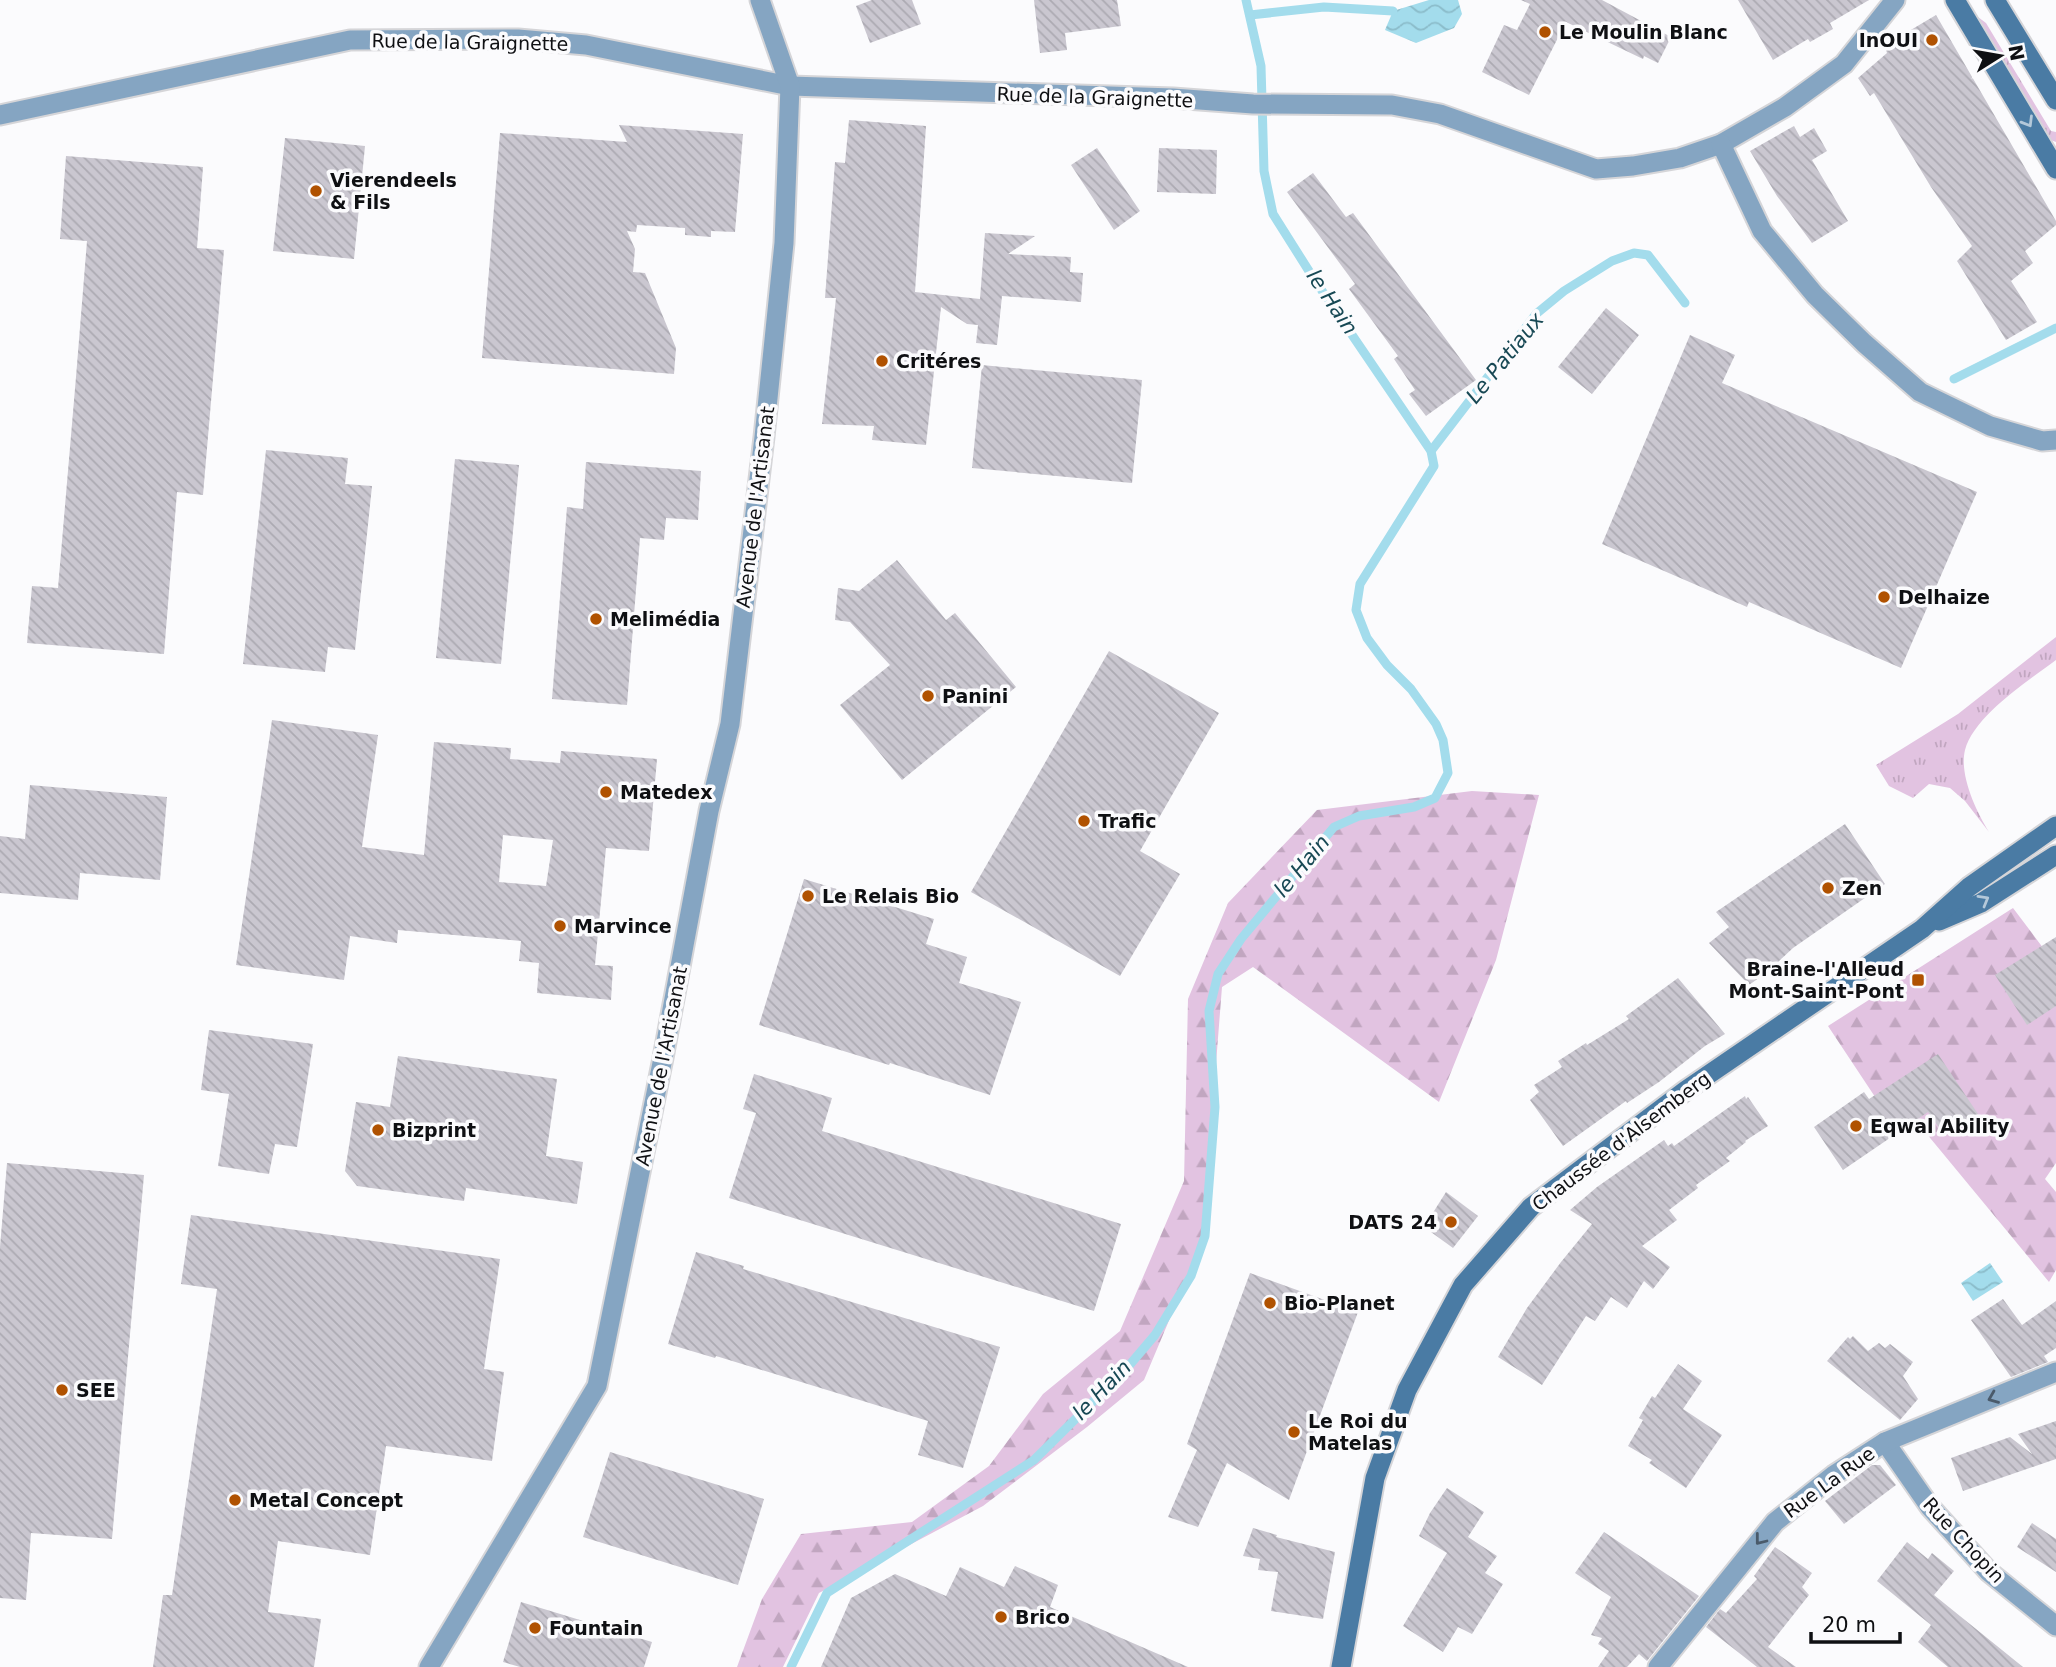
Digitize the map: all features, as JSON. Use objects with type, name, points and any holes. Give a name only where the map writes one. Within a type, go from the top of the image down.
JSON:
[{"type":"main road","points":[[1955,0],[2056,169]]},
{"type":"main road","points":[[1995,0],[2056,100]]},
{"type":"main road","name":"Chaussée d'Alsemberg","points":[[1341,1667],[1374,1478],[1407,1390],[1463,1285],[1531,1207],[1686,1090],[1922,929],[1969,887],[2056,826]]},
{"type":"main road","name":"Chaussée d'Alsemberg","points":[[1922,929],[1981,903],[2056,855]]},
{"type":"street","points":[[760,0],[790,86]]},
{"type":"street","name":"Rue de la Graignette","points":[[0,116],[351,40],[495,39],[586,45],[790,86],[1159,98],[1253,104],[1392,105],[1440,114],[1596,170],[1680,158],[1721,144],[1785,107],[1844,64],[1895,0]]},
{"type":"street","name":"Avenue de l'Artisanat","points":[[429,1667],[597,1386],[709,811],[730,723],[784,243],[790,86]]},
{"type":"street","points":[[1721,144],[1762,231],[1815,295],[1864,343],[1920,392],[1990,426],[2049,441]]},
{"type":"street","name":"Rue La Rue","points":[[1658,1667],[1775,1522],[1834,1475],[1885,1442],[2056,1371]]},
{"type":"street","name":"Rue Chopin","points":[[1885,1442],[1930,1507],[1989,1572],[2056,1626]]},
{"type":"green space","points":[[1974,14],[1986,23],[2051,131],[2056,132],[2056,142],[2045,138]]},
{"type":"green space","points":[[2056,637],[2056,660],[1990,712],[1970,737],[1965,750],[1964,770],[1967,781],[1974,803],[1989,832],[1965,801],[1950,788],[1929,784],[1913,798],[1889,786],[1876,765],[1958,714]]},
{"type":"green space","points":[[1472,791],[1539,795],[1496,960],[1439,1102],[1253,967],[1222,987],[1202,1242],[1144,1380],[983,1506],[819,1593],[783,1667],[737,1667],[762,1599],[801,1534],[912,1522],[989,1466],[1043,1394],[1120,1331],[1184,1181],[1188,999],[1228,903],[1317,810]]},
{"type":"green space","points":[[2013,908],[2056,965],[2056,1163],[2045,1179],[2056,1192],[2056,1270],[2049,1282],[1907,1110],[1891,1121],[1828,1026]]},
{"type":"water","points":[[1429,0],[1458,0],[1462,14],[1454,28],[1416,43],[1385,30],[1393,11]]},
{"type":"water","points":[[1990,1263],[2003,1282],[1973,1301],[1961,1283]]},
{"type":"building","points":[[872,0],[912,0],[921,24],[870,43],[856,6]]},
{"type":"building","points":[[1034,0],[1117,0],[1121,26],[1065,33],[1067,50],[1040,53]]},
{"type":"building","points":[[1521,0],[1602,0],[1671,37],[1658,63],[1644,56],[1643,59],[1566,22],[1529,95],[1482,72],[1504,25],[1517,30],[1530,4]]},
{"type":"building","points":[[1738,0],[1869,0],[1830,23],[1833,29],[1810,42],[1808,39],[1773,60]]},
{"type":"building","points":[[1936,15],[2056,221],[2056,225],[2025,251],[2033,263],[2011,281],[2037,322],[2006,340],[1957,261],[1972,246],[1931,187],[1874,93],[1870,96],[1858,78],[1887,53],[1886,50],[1899,37]]},
{"type":"building","points":[[849,120],[926,126],[915,292],[980,299],[985,233],[1035,236],[1008,254],[1071,257],[1070,272],[1083,273],[1081,302],[1002,296],[997,345],[976,343],[978,325],[967,324],[941,307],[926,445],[872,440],[874,426],[822,424],[836,298],[825,298],[835,162],[845,163]]},
{"type":"building","points":[[619,125],[743,134],[735,232],[711,231],[711,237],[685,235],[685,228],[637,225],[636,232],[627,231],[635,249],[633,272],[645,273],[676,348],[674,374],[482,358],[500,133],[627,142]]},
{"type":"building","points":[[1794,126],[1800,137],[1814,128],[1827,151],[1812,160],[1848,221],[1812,243],[1777,196],[1750,151]]},
{"type":"building","points":[[285,138],[365,146],[354,259],[273,251]]},
{"type":"building","points":[[1097,148],[1140,211],[1114,230],[1071,165]]},
{"type":"building","points":[[1159,148],[1217,150],[1216,194],[1157,192]]},
{"type":"building","points":[[66,156],[203,167],[197,248],[224,250],[203,495],[177,492],[164,654],[27,643],[32,586],[58,588],[87,241],[60,239]]},
{"type":"building","points":[[1313,173],[1346,217],[1353,213],[1476,380],[1426,416],[1409,394],[1415,390],[1394,359],[1398,356],[1349,289],[1355,284],[1287,192]]},
{"type":"building","points":[[1606,308],[1639,335],[1592,394],[1558,367]]},
{"type":"building","points":[[1690,335],[1735,355],[1722,383],[1977,492],[1901,668],[1749,602],[1747,607],[1602,544]]},
{"type":"building","points":[[982,365],[1142,380],[1132,483],[972,468]]},
{"type":"building","points":[[266,450],[348,458],[345,484],[372,486],[355,650],[328,647],[325,672],[243,664]]},
{"type":"building","points":[[455,459],[519,465],[501,664],[436,658]]},
{"type":"building","name":"Melimédia","points":[[586,462],[701,471],[698,520],[666,518],[664,540],[640,538],[627,705],[552,699],[567,507],[583,509]]},
{"type":"building","name":"Panini","points":[[897,560],[946,620],[955,613],[1016,687],[902,780],[840,705],[890,665],[850,622],[835,620],[838,588],[859,591]]},
{"type":"building","name":"Trafic","points":[[1109,651],[1219,713],[1140,851],[1180,874],[1120,976],[971,892]]},
{"type":"building","points":[[272,720],[378,735],[362,847],[424,855],[434,742],[511,748],[510,759],[560,763],[561,751],[657,759],[649,851],[606,848],[595,965],[613,966],[611,1000],[537,993],[539,963],[519,961],[521,941],[398,930],[397,943],[350,936],[344,980],[236,965]],"holes":[[[503,835],[553,840],[546,886],[499,882]]]},
{"type":"building","points":[[30,785],[167,797],[160,880],[80,873],[78,900],[0,893],[0,836],[25,839]]},
{"type":"building","points":[[1845,824],[1885,884],[1793,948],[1777,965],[1749,985],[1709,943],[1729,927],[1716,912]]},
{"type":"building","points":[[804,879],[934,919],[926,944],[967,957],[959,983],[1021,1002],[990,1095],[759,1025]]},
{"type":"building","points":[[2056,937],[2056,1006],[2027,1025],[1995,975]]},
{"type":"building","points":[[1678,978],[1725,1034],[1563,1146],[1530,1100],[1539,1092],[1534,1085],[1562,1067],[1558,1061],[1629,1019],[1626,1016]]},
{"type":"building","points":[[209,1030],[313,1044],[297,1147],[275,1144],[269,1174],[218,1166],[229,1094],[201,1090]]},
{"type":"building","points":[[1938,1054],[1978,1114],[1945,1136],[1928,1112],[1843,1170],[1814,1127],[1864,1092],[1869,1099]]},
{"type":"building","name":"Bizprint","points":[[398,1056],[557,1079],[546,1156],[583,1162],[577,1204],[466,1188],[464,1201],[357,1186],[345,1171],[356,1102],[390,1107]]},
{"type":"building","points":[[754,1074],[832,1098],[822,1131],[1121,1224],[1094,1311],[729,1198],[756,1113],[743,1109]]},
{"type":"building","points":[[1745,1096],[1768,1126],[1745,1141],[1726,1158],[1730,1161],[1696,1185],[1698,1188],[1669,1210],[1677,1220],[1642,1246],[1670,1267],[1653,1289],[1644,1281],[1627,1308],[1611,1297],[1595,1321],[1586,1316],[1542,1385],[1498,1357],[1527,1308],[1592,1224],[1570,1210],[1597,1187],[1664,1140],[1668,1146],[1672,1143],[1674,1146]]},
{"type":"building","name":"SEE","points":[[7,1163],[144,1175],[112,1539],[31,1533],[26,1600],[0,1598],[0,1247]]},
{"type":"building","points":[[1446,1192],[1478,1216],[1453,1248],[1424,1227]]},
{"type":"building","points":[[191,1215],[500,1259],[484,1369],[504,1372],[492,1461],[386,1446],[370,1555],[278,1541],[268,1612],[321,1619],[314,1667],[153,1667],[163,1595],[172,1595],[217,1289],[181,1284]]},
{"type":"building","points":[[696,1252],[744,1266],[743,1269],[1000,1347],[963,1468],[918,1455],[928,1421],[716,1356],[715,1358],[668,1344]]},
{"type":"building","points":[[1250,1273],[1358,1312],[1289,1500],[1227,1463],[1198,1527],[1168,1517],[1197,1450],[1187,1444]]},
{"type":"building","points":[[2003,1299],[2022,1325],[2056,1301],[2056,1348],[2044,1356],[2048,1362],[2011,1377],[1971,1320]]},
{"type":"building","points":[[1853,1336],[1868,1351],[1879,1343],[1885,1348],[1890,1344],[1913,1362],[1903,1376],[1918,1399],[1900,1420],[1827,1361],[1848,1337],[1850,1339]]},
{"type":"building","points":[[1678,1364],[1702,1381],[1683,1409],[1722,1435],[1686,1488],[1649,1463],[1652,1460],[1628,1446],[1643,1420],[1639,1418],[1652,1396],[1655,1398]]},
{"type":"building","points":[[2056,1421],[2056,1459],[1963,1491],[1951,1458],[2010,1437],[2032,1454],[2018,1434]]},
{"type":"building","points":[[610,1452],[764,1499],[738,1585],[583,1537]]},
{"type":"building","points":[[1872,1465],[1880,1465],[1896,1485],[1844,1524],[1825,1501]]},
{"type":"building","points":[[1447,1488],[1484,1512],[1468,1537],[1497,1556],[1485,1573],[1503,1584],[1472,1634],[1458,1627],[1443,1652],[1403,1626],[1447,1553],[1419,1536]]},
{"type":"building","points":[[2032,1523],[2056,1539],[2056,1572],[2017,1547]]},
{"type":"building","points":[[1253,1528],[1277,1535],[1276,1537],[1335,1552],[1323,1619],[1271,1611],[1278,1572],[1258,1570],[1260,1559],[1243,1556]]},
{"type":"building","points":[[1604,1532],[1699,1596],[1647,1661],[1639,1654],[1627,1667],[1598,1667],[1609,1651],[1598,1644],[1602,1638],[1591,1635],[1611,1597],[1575,1573]]},
{"type":"building","points":[[1907,1542],[1928,1559],[1932,1553],[1954,1571],[1934,1595],[2023,1667],[1948,1667],[1918,1642],[1931,1625],[1877,1581]]},
{"type":"building","points":[[1775,1547],[1812,1573],[1802,1587],[1809,1595],[1768,1647],[1796,1667],[1757,1667],[1706,1627],[1720,1609],[1726,1613],[1757,1579],[1754,1576]]},
{"type":"building","points":[[1015,1566],[1058,1585],[1050,1607],[1188,1667],[821,1667],[851,1598],[895,1574],[946,1596],[960,1567],[1004,1587]]},
{"type":"building","points":[[521,1602],[652,1642],[644,1667],[520,1667],[503,1662]]},
{"type":"waterway","name":"le Hain","points":[[791,1667],[827,1593],[1034,1460],[1127,1368],[1155,1335],[1191,1276],[1205,1236],[1215,1107],[1209,1011],[1218,974],[1241,939],[1334,827],[1359,816],[1414,807],[1435,798],[1448,773],[1443,740],[1436,724],[1411,689],[1387,665],[1367,638],[1356,610],[1360,584],[1434,466],[1431,451],[1273,214],[1264,171],[1261,66],[1246,0]]},
{"type":"waterway","points":[[1250,15],[1324,7],[1393,11]]},
{"type":"waterway","name":"Le Patiaux","points":[[1431,451],[1536,314],[1564,291],[1612,261],[1634,253],[1648,255],[1685,303]]},
{"type":"waterway","name":"Le Patiaux","points":[[1954,379],[2056,328]]},
{"type":"place","name":"Le Moulin Blanc","points":[[1545,32]]},
{"type":"place","name":"InOUI","points":[[1932,40]]},
{"type":"place","name":"Vierendeels & Fils","points":[[316,191]]},
{"type":"place","name":"Critéres","points":[[882,361]]},
{"type":"place","name":"Delhaize","points":[[1884,597]]},
{"type":"place","name":"Melimédia","points":[[596,619]]},
{"type":"place","name":"Panini","points":[[928,696]]},
{"type":"place","name":"Matedex","points":[[606,792]]},
{"type":"place","name":"Trafic","points":[[1084,821]]},
{"type":"place","name":"Zen","points":[[1828,888]]},
{"type":"place","name":"Le Relais Bio","points":[[808,896]]},
{"type":"place","name":"Marvince","points":[[560,926]]},
{"type":"place","name":"Braine-l'Alleud Mont-Saint-Pont","points":[[1918,980]]},
{"type":"place","name":"Eqwal Ability","points":[[1856,1126]]},
{"type":"place","name":"Bizprint","points":[[378,1130]]},
{"type":"place","name":"DATS 24","points":[[1451,1222]]},
{"type":"place","name":"Bio-Planet","points":[[1270,1303]]},
{"type":"place","name":"SEE","points":[[62,1390]]},
{"type":"place","name":"Le Roi du Matelas","points":[[1294,1432]]},
{"type":"place","name":"Metal Concept","points":[[235,1500]]},
{"type":"place","name":"Brico","points":[[1001,1617]]},
{"type":"place","name":"Fountain","points":[[535,1628]]}]
